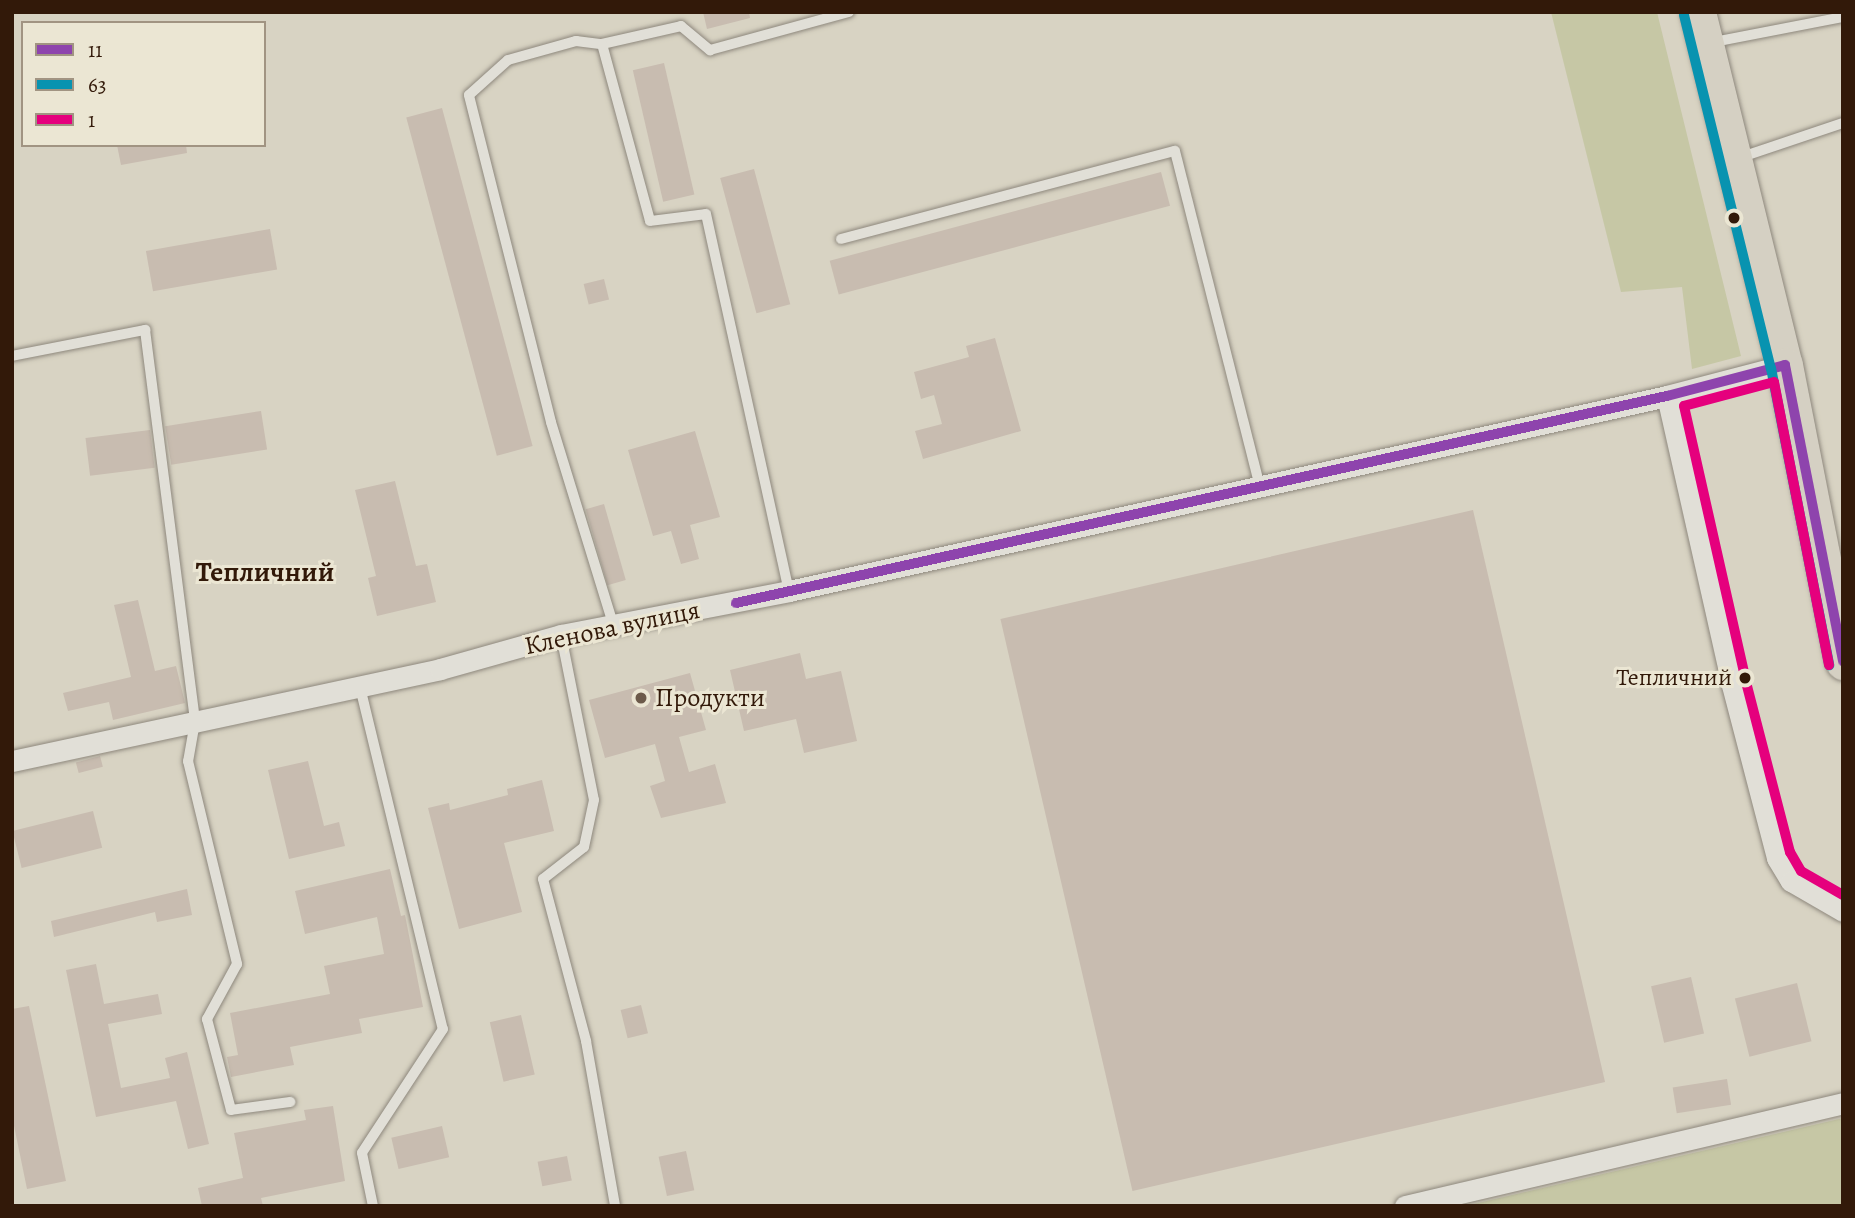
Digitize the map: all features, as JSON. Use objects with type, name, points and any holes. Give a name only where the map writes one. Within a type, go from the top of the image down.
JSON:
[{"type":"main road","points":[[1702,28],[1832,550],[1843,662]]},
{"type":"street","name":"Кленова вулиця","points":[[12,761],[360,687],[561,635],[614,628],[789,591],[1260,487],[1667,396],[1785,365]]},
{"type":"street","points":[[1667,396],[1732,685],[1777,858],[1791,881],[1843,911]]},
{"type":"street","points":[[1405,1206],[1843,1103]]},
{"type":"lane","points":[[679,12],[681,26],[710,50],[849,12]]},
{"type":"lane","points":[[1702,28],[1843,17]]},
{"type":"lane","points":[[614,628],[551,422],[469,95],[508,60],[576,41],[602,44],[681,26]]},
{"type":"lane","points":[[602,44],[650,221],[706,214],[789,591]]},
{"type":"lane","points":[[1735,160],[1843,123]]},
{"type":"lane","points":[[841,239],[1175,151],[1260,487]]},
{"type":"lane","points":[[12,356],[145,330],[195,722],[188,761],[237,964],[207,1019],[231,1110],[289,1102]]},
{"type":"lane","points":[[561,635],[594,800],[584,847],[543,879],[586,1041],[615,1206]]},
{"type":"lane","points":[[360,687],[443,1029],[362,1153],[373,1206]]},
{"type":"green space","points":[[1551,12],[1657,12],[1741,356],[1692,369],[1682,287],[1621,292]]},
{"type":"green space","points":[[1843,1118],[1843,1206],[1465,1206]]},
{"type":"building","points":[[703,12],[749,12],[750,18],[707,29]]},
{"type":"building","points":[[664,63],[694,195],[663,202],[633,70]]},
{"type":"building","points":[[442,108],[533,446],[497,456],[406,118]]},
{"type":"building","points":[[117,147],[186,147],[187,153],[121,165]]},
{"type":"building","points":[[754,169],[790,304],[756,313],[720,178]]},
{"type":"building","points":[[1161,172],[1170,206],[839,295],[830,261]]},
{"type":"building","points":[[270,229],[277,269],[153,291],[146,251]]},
{"type":"building","points":[[604,279],[609,299],[589,304],[584,284]]},
{"type":"building","points":[[995,338],[1021,431],[923,459],[915,431],[942,424],[934,395],[921,399],[914,372],[969,357],[966,346]]},
{"type":"building","points":[[261,411],[267,450],[171,465],[165,426]]},
{"type":"building","points":[[150,430],[155,468],[90,476],[85,438]]},
{"type":"building","points":[[695,431],[720,517],[690,525],[699,559],[681,564],[671,531],[653,536],[628,450]]},
{"type":"building","points":[[395,481],[416,566],[427,564],[436,602],[377,616],[368,578],[376,576],[355,490]]},
{"type":"building","points":[[604,504],[626,580],[608,585],[586,509]]},
{"type":"building","points":[[1473,510],[1605,1082],[1132,1191],[1000,619]]},
{"type":"building","points":[[138,600],[155,671],[176,666],[185,703],[113,720],[109,702],[68,711],[63,693],[131,677],[114,605]]},
{"type":"building","points":[[800,653],[806,679],[841,671],[857,741],[804,753],[796,719],[744,731],[730,670]]},
{"type":"building","points":[[690,673],[706,730],[679,737],[689,772],[715,764],[726,803],[661,818],[650,786],[665,781],[655,744],[605,758],[589,700]]},
{"type":"building","points":[[100,756],[103,767],[79,773],[76,762]]},
{"type":"building","points":[[308,761],[324,826],[339,822],[345,846],[289,859],[268,770]]},
{"type":"building","points":[[542,780],[554,831],[504,843],[522,912],[459,929],[428,808],[449,803],[450,810],[508,795],[507,789]]},
{"type":"building","points":[[93,811],[102,848],[22,868],[12,831]]},
{"type":"building","points":[[390,869],[401,916],[405,915],[423,1007],[359,1019],[362,1033],[290,1047],[294,1065],[231,1077],[227,1057],[238,1055],[230,1013],[330,994],[324,966],[384,954],[377,917],[305,934],[295,891]]},
{"type":"building","points":[[187,889],[192,915],[157,922],[155,912],[54,937],[51,921]]},
{"type":"building","points":[[96,964],[104,1004],[158,994],[162,1014],[108,1024],[121,1088],[170,1078],[165,1058],[187,1052],[209,1144],[188,1149],[176,1101],[96,1117],[66,970]]},
{"type":"building","points":[[1691,977],[1704,1034],[1664,1043],[1651,986]]},
{"type":"building","points":[[1797,983],[1812,1041],[1749,1057],[1735,998]]},
{"type":"building","points":[[641,1005],[648,1033],[628,1038],[621,1010]]},
{"type":"building","points":[[29,1006],[66,1181],[27,1189],[12,1116],[12,1009]]},
{"type":"building","points":[[521,1015],[535,1074],[504,1082],[490,1022]]},
{"type":"building","points":[[1727,1079],[1731,1105],[1677,1113],[1673,1088]]},
{"type":"building","points":[[333,1106],[345,1181],[261,1198],[263,1206],[202,1206],[198,1188],[243,1178],[234,1133],[306,1120],[304,1110]]},
{"type":"building","points":[[442,1126],[449,1157],[399,1169],[391,1138]]},
{"type":"building","points":[[686,1151],[694,1190],[667,1196],[659,1157]]},
{"type":"building","points":[[567,1156],[572,1181],[542,1186],[538,1162]]},
{"type":"transit line","name":"63","points":[[1684,15],[1771,368],[1829,665]]},
{"type":"transit line","name":"11","points":[[1785,365],[1843,661]]},
{"type":"transit line","name":"11","points":[[736,603],[1667,396],[1785,365]]},
{"type":"transit line","name":"1","points":[[1829,665],[1774,382],[1684,406],[1746,682],[1790,852],[1801,871],[1843,895]]},
{"type":"place","name":"Тепличний","points":[[1745,678]]},
{"type":"place","name":"Продукти","points":[[641,698]]},
{"type":"district","name":"Тепличний","points":[[265,572]]}]
